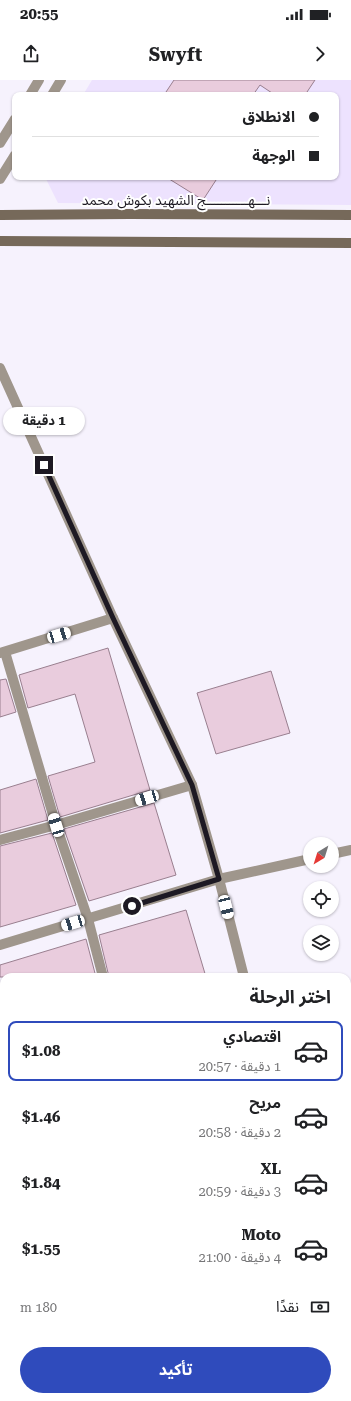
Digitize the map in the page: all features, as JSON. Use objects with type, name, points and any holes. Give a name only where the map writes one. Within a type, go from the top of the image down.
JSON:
[{"type":"street","points":[[32,92],[39,80]]},
{"type":"street","points":[[54,92],[61,80]]},
{"type":"street","points":[[0,143],[12,124]]},
{"type":"street","points":[[0,179],[12,160]]},
{"type":"street","name":"نـــهـــــــــــج الشهيد بكوش محمد","points":[[0,215],[351,215]]},
{"type":"street","points":[[0,241],[351,242]]},
{"type":"street","points":[[0,368],[113,618],[192,785],[219,879],[243,973]]},
{"type":"street","points":[[102,973],[88,919],[56,825],[2,652],[113,618]]},
{"type":"street","points":[[0,840],[192,785]]},
{"type":"street","points":[[339,853],[351,850]]},
{"type":"street","points":[[0,945],[219,879],[303,861]]},
{"type":"shaded area","points":[[92,80],[351,80],[351,205],[58,203],[46,180],[339,180],[339,92],[85,92]]},
{"type":"building","points":[[174,80],[315,80],[307,92],[270,92],[260,85],[255,92],[166,92]]},
{"type":"building","points":[[171,180],[216,180],[203,200]]},
{"type":"building","points":[[108,648],[150,790],[60,817],[48,776],[95,762],[75,694],[28,708],[19,675]]},
{"type":"building","points":[[271,671],[290,733],[216,754],[197,693]]},
{"type":"building","points":[[6,679],[16,712],[0,717],[0,680]]},
{"type":"building","points":[[36,779],[48,820],[0,833],[0,790]]},
{"type":"building","points":[[154,803],[176,875],[89,901],[64,829]]},
{"type":"building","points":[[52,833],[76,905],[0,927],[0,846]]},
{"type":"building","points":[[186,910],[205,973],[108,973],[99,935]]},
{"type":"building","points":[[86,939],[95,973],[0,973],[0,965]]},
{"type":"route","points":[[44,465],[113,618],[192,785],[219,879],[132,906]]}]
